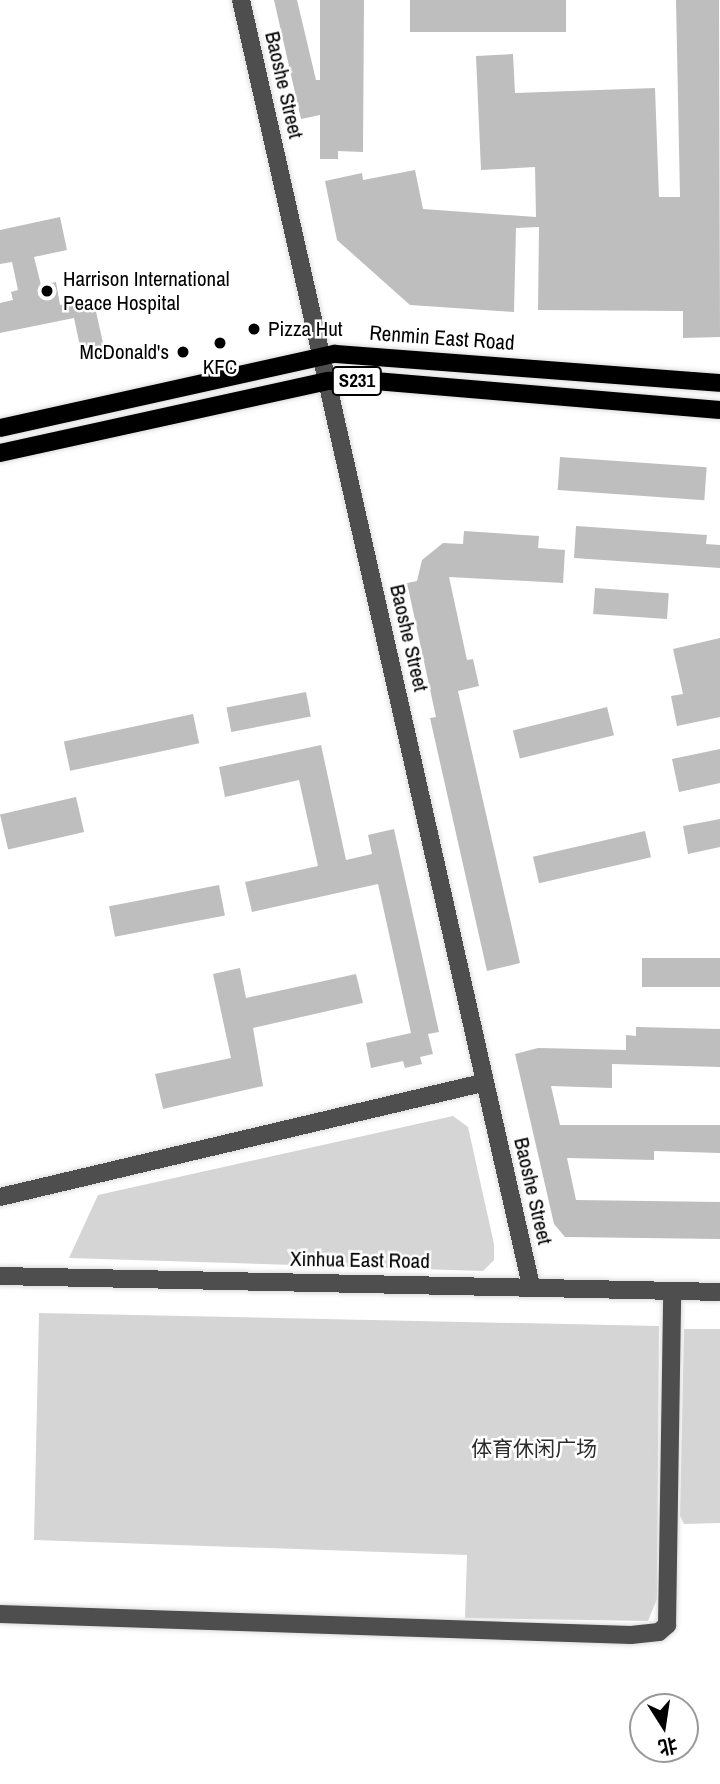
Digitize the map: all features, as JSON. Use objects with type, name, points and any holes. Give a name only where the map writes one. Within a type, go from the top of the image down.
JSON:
[{"type":"main road","name":"Renmin East Road","points":[[0,428],[322,356],[376,355],[720,383]]},
{"type":"main road","name":"S231","points":[[0,453],[328,381],[375,381],[720,410]]},
{"type":"street","name":"Baoshe Street","points":[[241,0],[531,1286]]},
{"type":"street","points":[[0,1197],[485,1082]]},
{"type":"street","name":"Xinhua East Road","points":[[0,1276],[720,1292]]},
{"type":"street","points":[[0,1614],[631,1635],[659,1632],[667,1625],[672,1291]]},
{"type":"green space","points":[[453,1116],[468,1127],[494,1244],[494,1260],[483,1271],[69,1258],[98,1195]]},
{"type":"green space","name":"体育休闲广场","points":[[39,1313],[659,1326],[657,1599],[648,1621],[465,1618],[467,1555],[34,1540]]},
{"type":"green space","points":[[684,1329],[720,1329],[720,1523],[684,1524],[680,1516]]},
{"type":"building","points":[[274,0],[297,0],[316,80],[320,80],[320,0],[364,0],[363,152],[338,151],[338,159],[320,159],[320,115],[301,119]]},
{"type":"building","points":[[410,0],[566,0],[566,32],[410,32]]},
{"type":"building","points":[[676,0],[719,0],[720,337],[683,338],[683,311],[538,310],[539,227],[516,228],[514,312],[410,305],[337,240],[325,181],[362,173],[363,180],[415,170],[423,209],[536,217],[535,167],[481,170],[476,56],[513,54],[515,93],[655,88],[659,197],[680,197]]},
{"type":"building","points":[[60,217],[67,250],[34,257],[41,285],[56,282],[60,305],[93,298],[105,352],[82,356],[74,318],[0,333],[0,303],[13,300],[11,292],[18,290],[12,262],[0,264],[0,230]]},
{"type":"building","points":[[560,457],[707,467],[704,500],[558,490]]},
{"type":"building","points":[[576,526],[707,535],[706,544],[720,545],[720,568],[574,558]]},
{"type":"building","points":[[464,531],[539,536],[538,548],[565,550],[563,583],[449,577],[467,660],[473,659],[479,686],[458,691],[520,963],[487,971],[430,718],[436,717],[407,583],[417,581],[422,560],[443,543],[463,544]]},
{"type":"building","points":[[595,588],[669,593],[667,619],[593,614]]},
{"type":"building","points":[[720,638],[720,717],[677,726],[671,696],[683,694],[673,649]]},
{"type":"building","points":[[306,692],[311,717],[231,732],[226,707]]},
{"type":"building","points":[[607,707],[614,735],[520,759],[513,730]]},
{"type":"building","points":[[193,714],[199,743],[70,771],[64,741]]},
{"type":"building","points":[[321,745],[346,860],[372,854],[368,835],[394,829],[439,1032],[428,1034],[433,1054],[420,1057],[422,1064],[405,1068],[403,1061],[371,1068],[366,1043],[411,1033],[378,884],[252,912],[245,882],[318,866],[299,780],[225,797],[219,767]]},
{"type":"building","points":[[720,749],[720,783],[679,792],[672,759]]},
{"type":"building","points":[[76,797],[84,832],[8,850],[0,815]]},
{"type":"building","points":[[720,819],[720,847],[688,854],[683,826]]},
{"type":"building","points":[[645,831],[651,857],[539,883],[533,857]]},
{"type":"building","points":[[219,885],[225,915],[115,937],[109,906]]},
{"type":"building","points":[[642,958],[720,958],[720,987],[642,987]]},
{"type":"building","points":[[240,968],[246,998],[356,974],[363,1003],[253,1028],[263,1086],[163,1109],[155,1074],[231,1058],[213,974]]},
{"type":"building","points":[[636,1027],[720,1029],[720,1067],[612,1064],[612,1088],[551,1086],[560,1125],[720,1125],[720,1153],[654,1151],[654,1160],[567,1158],[576,1200],[720,1202],[720,1239],[565,1237],[554,1224],[515,1054],[538,1048],[626,1050],[626,1035],[636,1036]]},
{"type":"place","name":"Harrison International Peace Hospital","points":[[47,291]]},
{"type":"place","name":"Pizza Hut","points":[[254,329]]},
{"type":"place","name":"KFC","points":[[220,343]]},
{"type":"place","name":"McDonald's","points":[[183,352]]}]
